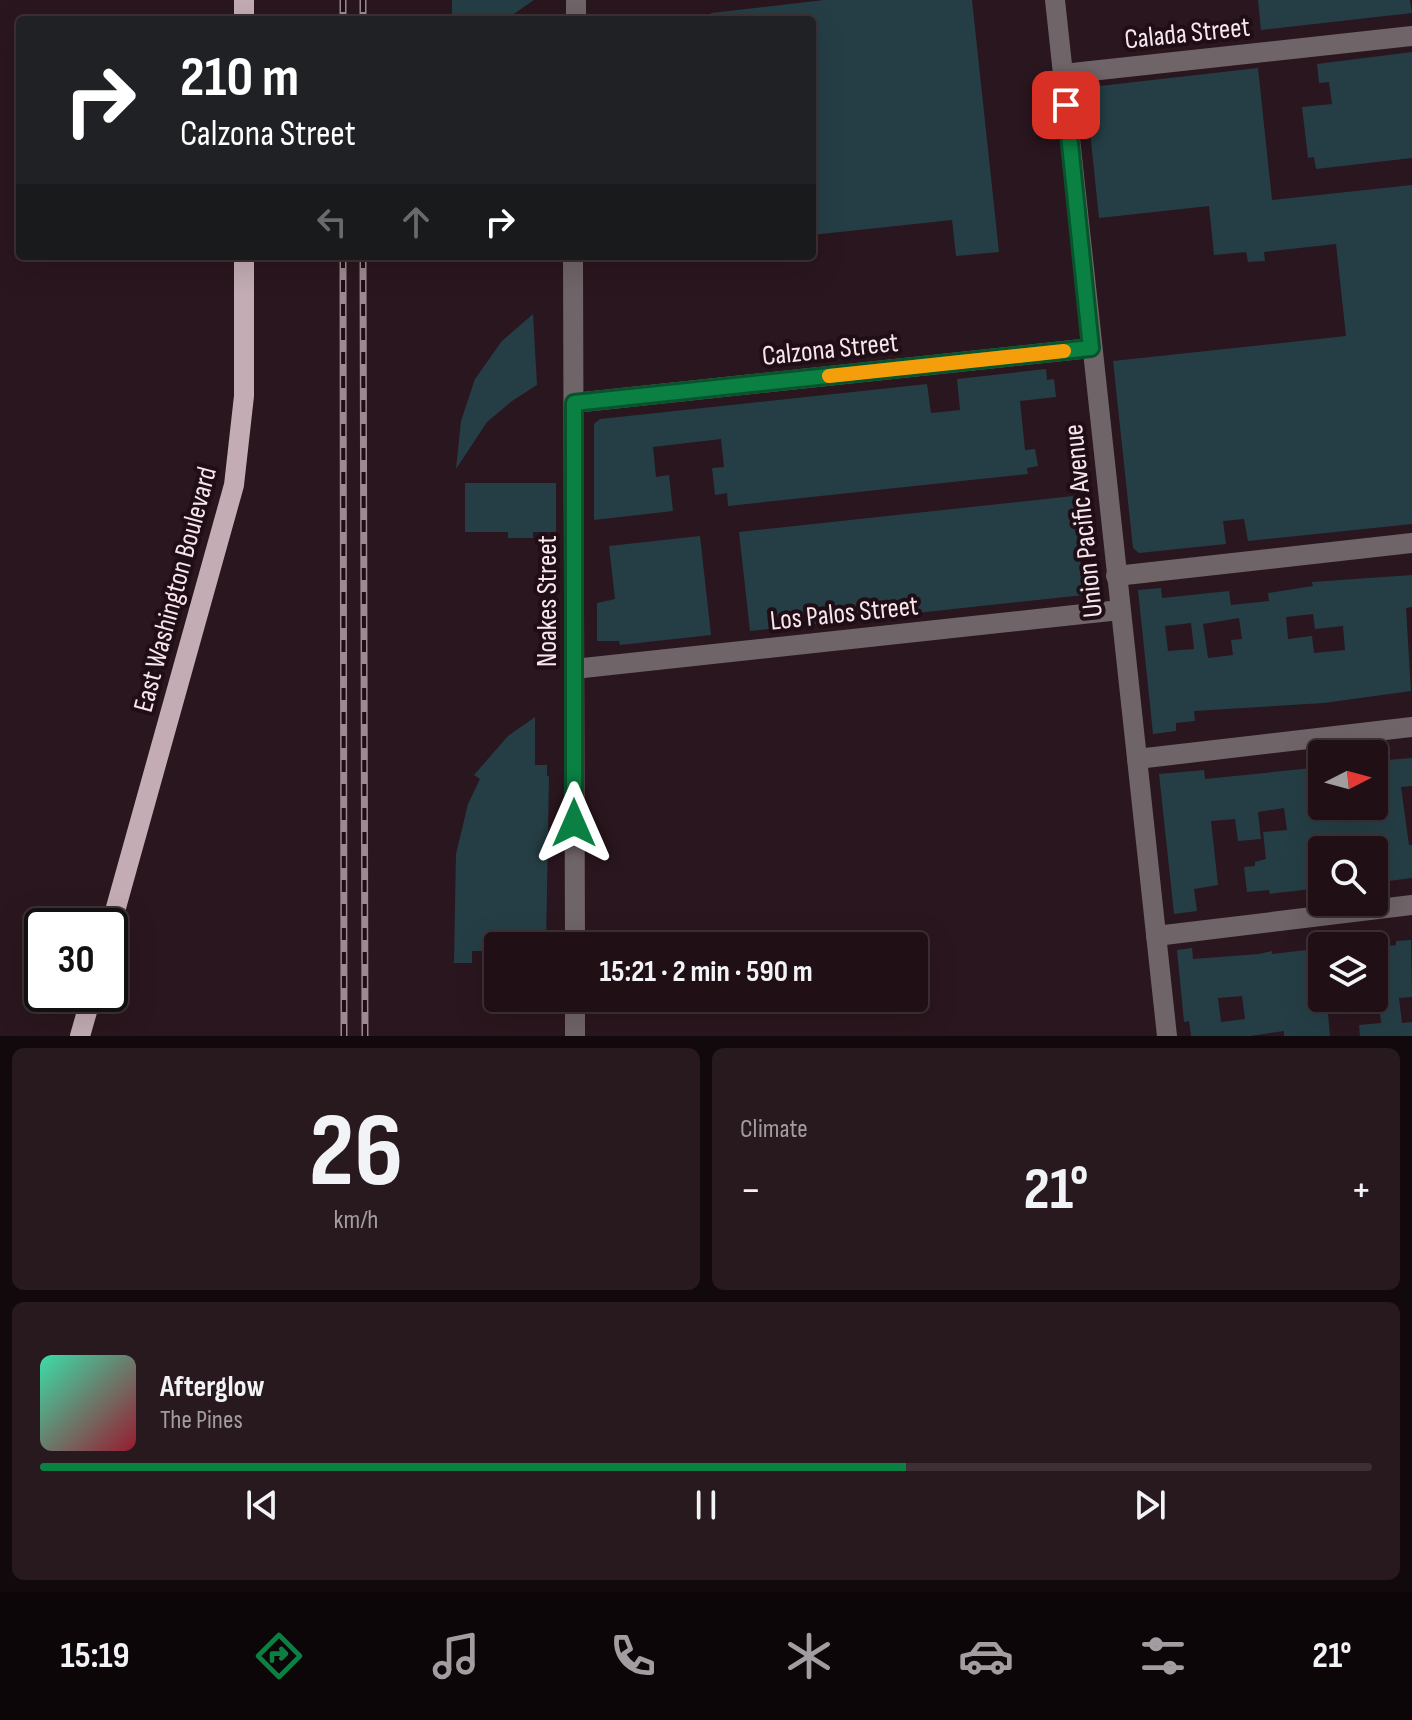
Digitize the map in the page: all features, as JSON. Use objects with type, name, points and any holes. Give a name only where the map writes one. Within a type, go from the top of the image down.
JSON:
[{"type":"main road","name":"East Washington Boulevard","points":[[116,908],[234,485],[244,396],[244,260]]},
{"type":"main road","points":[[80,1036],[87,1012]]},
{"type":"street","name":"Union Pacific Avenue","points":[[1055,0],[1167,1036]]},
{"type":"street","name":"Calada Street","points":[[1063,74],[1412,36]]},
{"type":"street","name":"Noakes Street","points":[[573,260],[575,932]]},
{"type":"street","name":"Calzona Street","points":[[574,403],[1091,348]]},
{"type":"street","points":[[1116,576],[1412,543]]},
{"type":"street","name":"Los Palos Street","points":[[574,669],[1120,610]]},
{"type":"street","points":[[1137,759],[1412,727]]},
{"type":"street","points":[[1156,936],[1412,905]]},
{"type":"street","points":[[575,1012],[575,1036]]},
{"type":"building","points":[[452,0],[534,0],[511,16],[452,16]]},
{"type":"building","points":[[824,0],[972,0],[999,252],[956,256],[952,220],[816,235],[816,16],[711,16],[711,13]]},
{"type":"building","points":[[1258,0],[1410,0],[1412,13],[1261,30]]},
{"type":"building","points":[[1412,52],[1412,158],[1316,169],[1314,157],[1308,158],[1302,107],[1332,104],[1329,82],[1319,83],[1317,64]]},
{"type":"building","points":[[1258,68],[1272,200],[1412,185],[1412,524],[1248,541],[1244,519],[1223,521],[1226,544],[1139,553],[1133,548],[1113,361],[1346,336],[1336,244],[1264,252],[1265,261],[1248,262],[1246,252],[1214,255],[1209,206],[1099,218],[1086,93],[1091,87]]},
{"type":"building","points":[[533,314],[537,385],[487,422],[456,469],[461,421],[475,379],[502,341]]},
{"type":"building","points":[[1046,369],[1047,380],[1054,379],[1056,397],[1020,401],[1025,450],[1035,449],[1038,466],[1027,468],[1028,474],[728,506],[727,493],[715,495],[712,468],[724,467],[721,439],[653,447],[656,477],[669,475],[673,511],[594,520],[594,424],[600,419],[927,384],[931,413],[960,410],[957,379]]},
{"type":"building","points":[[465,483],[556,483],[556,532],[533,532],[533,538],[508,538],[508,532],[465,532]]},
{"type":"building","points":[[1073,496],[1084,595],[750,631],[739,532]]},
{"type":"building","points":[[700,536],[711,635],[620,645],[619,641],[597,641],[597,603],[615,599],[609,546]]},
{"type":"building","points":[[1412,575],[1412,607],[1406,608],[1411,691],[1324,703],[1194,711],[1195,721],[1176,723],[1176,731],[1153,734],[1138,590],[1161,588],[1162,598],[1229,591],[1231,605],[1269,601],[1268,593],[1313,586],[1312,582]],"holes":[[[1313,614],[1315,629],[1343,626],[1345,650],[1314,653],[1312,636],[1288,639],[1286,617]],[[1239,618],[1242,639],[1231,640],[1233,655],[1208,658],[1203,624]],[[1191,623],[1194,649],[1168,651],[1165,626]]]},
{"type":"building","points":[[535,717],[535,765],[547,765],[549,776],[546,932],[484,932],[484,951],[472,951],[472,963],[454,963],[456,854],[468,804],[480,779],[474,775],[508,736]]},
{"type":"building","points":[[1412,758],[1412,786],[1401,787],[1409,845],[1412,845],[1412,878],[1388,881],[1388,836],[1308,836],[1308,890],[1270,894],[1269,890],[1247,892],[1244,867],[1255,866],[1255,862],[1266,859],[1263,832],[1287,830],[1284,808],[1258,812],[1261,839],[1238,841],[1235,819],[1211,821],[1218,885],[1194,889],[1197,911],[1174,914],[1159,774],[1204,770],[1205,779],[1308,768],[1308,820],[1388,820],[1388,760]]},
{"type":"building","points":[[1411,940],[1412,997],[1399,998],[1402,1023],[1412,1022],[1412,1036],[1360,1036],[1359,1025],[1381,1023],[1380,1012],[1388,1012],[1388,946],[1396,945],[1396,941]]},
{"type":"building","points":[[1192,948],[1193,959],[1307,950],[1308,1012],[1336,1012],[1328,1013],[1330,1036],[1284,1036],[1284,1031],[1250,1036],[1191,1036],[1189,1021],[1184,1022],[1177,950]],"holes":[[[1242,996],[1245,1019],[1221,1022],[1218,998]]]},
{"type":"railway","points":[[343,0],[343,16]]},
{"type":"railway","points":[[363,0],[363,16]]},
{"type":"railway","points":[[343,260],[344,1036]]},
{"type":"railway","points":[[363,260],[365,1036]]},
{"type":"slow traffic","points":[[829,376],[1064,351]]},
{"type":"route","points":[[574,823],[574,403],[1091,348],[1066,105]]}]
